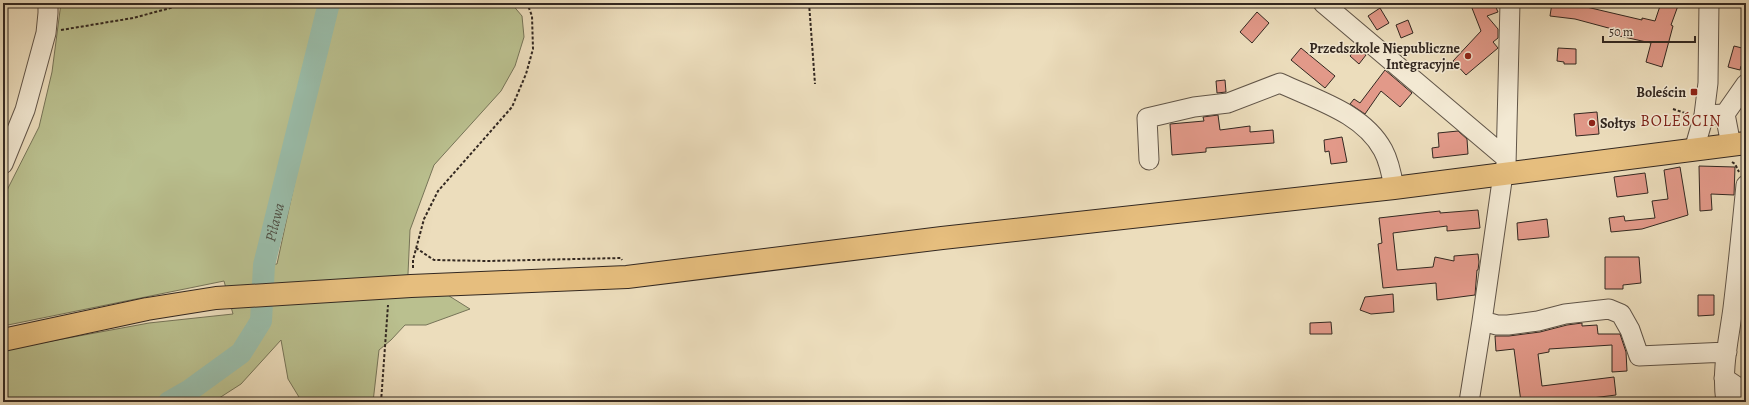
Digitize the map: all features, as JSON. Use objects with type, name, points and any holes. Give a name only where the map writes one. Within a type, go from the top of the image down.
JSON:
[{"type":"main road","points":[[3,340],[147,309],[216,298],[390,287],[627,277],[942,238],[1394,188],[1504,166],[1694,150],[1742,144]]},
{"type":"street","points":[[3,164],[25,110],[46,33],[48,3]]},
{"type":"street","points":[[1323,3],[1504,166]]},
{"type":"street","points":[[1469,402],[1504,166],[1510,3]]},
{"type":"street","points":[[1694,150],[1697,115],[1708,83],[1709,3]]},
{"type":"street","points":[[1149,160],[1147,118],[1194,107],[1228,103],[1280,83],[1347,114],[1369,130],[1383,151],[1394,188]]},
{"type":"street","points":[[1725,114],[1746,84]]},
{"type":"street","points":[[1697,115],[1725,114]]},
{"type":"street","points":[[1725,114],[1742,144]]},
{"type":"street","points":[[1726,402],[1724,378],[1746,186]]},
{"type":"street","points":[[1482,321],[1497,325],[1508,325],[1565,314],[1609,309],[1621,314],[1630,330],[1639,356],[1727,352]]},
{"type":"street","points":[[1724,378],[1742,390],[1746,401]]},
{"type":"path","points":[[46,33],[133,18],[189,3]]},
{"type":"path","points":[[411,286],[413,260],[424,219],[438,191],[512,107],[526,74],[533,49],[532,16],[527,3]]},
{"type":"path","points":[[809,3],[814,84]]},
{"type":"path","points":[[1673,110],[1697,115]]},
{"type":"path","points":[[416,248],[434,260],[488,262],[621,258],[626,269],[627,277]]},
{"type":"path","points":[[381,402],[390,287]]},
{"type":"green space","points":[[61,3],[329,3],[265,265],[277,264],[312,102],[338,3],[511,3],[522,16],[524,37],[515,66],[501,91],[434,165],[410,230],[407,296],[446,294],[470,309],[426,325],[405,325],[379,350],[373,402],[302,402],[288,379],[281,340],[241,384],[213,402],[3,402],[3,350],[149,323],[233,314],[224,281],[3,326],[3,198],[39,127],[52,72]]},
{"type":"building","points":[[1470,3],[1494,3],[1498,12],[1487,16],[1498,29],[1498,38],[1493,42],[1498,48],[1466,75],[1453,61],[1481,31]]},
{"type":"building","points":[[1552,3],[1578,3],[1578,5],[1642,20],[1642,18],[1655,21],[1661,3],[1679,3],[1671,25],[1673,26],[1662,67],[1646,62],[1651,43],[1615,35],[1616,30],[1575,19],[1550,16]]},
{"type":"building","points":[[1380,8],[1389,23],[1377,30],[1368,16]]},
{"type":"building","points":[[1257,12],[1269,23],[1252,43],[1240,32]]},
{"type":"building","points":[[1408,20],[1413,33],[1401,38],[1396,25]]},
{"type":"building","points":[[1734,46],[1746,49],[1746,68],[1741,66],[1740,70],[1728,67]]},
{"type":"building","points":[[1357,47],[1366,55],[1359,64],[1350,56]]},
{"type":"building","points":[[1301,48],[1335,76],[1325,88],[1291,60]]},
{"type":"building","points":[[1558,48],[1576,49],[1576,64],[1564,64],[1564,62],[1557,61]]},
{"type":"building","points":[[1385,70],[1412,93],[1400,107],[1381,91],[1365,114],[1350,104],[1354,99],[1360,103]]},
{"type":"building","points":[[1225,80],[1226,92],[1217,93],[1216,81]]},
{"type":"building","points":[[1597,112],[1599,134],[1576,136],[1574,114]]},
{"type":"building","points":[[1218,115],[1220,130],[1250,126],[1250,132],[1273,130],[1274,143],[1206,148],[1206,152],[1172,155],[1170,124],[1204,121],[1203,117]]},
{"type":"building","points":[[1458,131],[1467,139],[1468,154],[1433,158],[1432,148],[1439,147],[1438,133]]},
{"type":"building","points":[[1342,137],[1347,162],[1331,164],[1329,151],[1325,152],[1324,140]]},
{"type":"building","points":[[1699,166],[1735,167],[1734,195],[1711,194],[1712,210],[1700,211]]},
{"type":"building","points":[[1680,167],[1688,215],[1642,229],[1611,232],[1609,218],[1624,216],[1625,221],[1655,218],[1652,201],[1668,199],[1664,170]]},
{"type":"building","points":[[1645,173],[1648,193],[1617,197],[1614,177]]},
{"type":"building","points":[[1478,210],[1480,228],[1447,231],[1447,226],[1393,233],[1397,270],[1433,267],[1435,257],[1454,261],[1454,256],[1478,254],[1479,262],[1475,295],[1437,300],[1436,283],[1383,288],[1378,244],[1382,243],[1379,218],[1440,211],[1440,213]]},
{"type":"building","points":[[1547,219],[1549,237],[1518,240],[1517,223]]},
{"type":"building","points":[[1605,257],[1639,257],[1641,283],[1623,285],[1623,289],[1605,289]]},
{"type":"building","points":[[1393,294],[1394,312],[1371,314],[1360,310],[1365,297]]},
{"type":"building","points":[[1698,295],[1714,295],[1714,315],[1698,316]]},
{"type":"building","points":[[1331,322],[1332,334],[1310,334],[1310,323]]},
{"type":"building","points":[[1582,323],[1582,326],[1597,325],[1598,334],[1620,334],[1626,352],[1627,371],[1612,372],[1612,345],[1549,349],[1549,352],[1538,354],[1542,386],[1614,377],[1616,395],[1560,402],[1521,402],[1514,349],[1496,351],[1495,336],[1509,336],[1540,332]]},
{"type":"waterway","name":"Piława","points":[[169,402],[190,390],[241,353],[261,321],[264,265],[329,3]]},
{"type":"place","name":"Przedszkole Niepubliczne Integracyjne","points":[[1468,56]]},
{"type":"place","name":"Boleścin","points":[[1694,92]]},
{"type":"place","name":"Sołtys","points":[[1592,123]]},
{"type":"district","name":"BOLEŚCIN","points":[[1681,120]]}]
